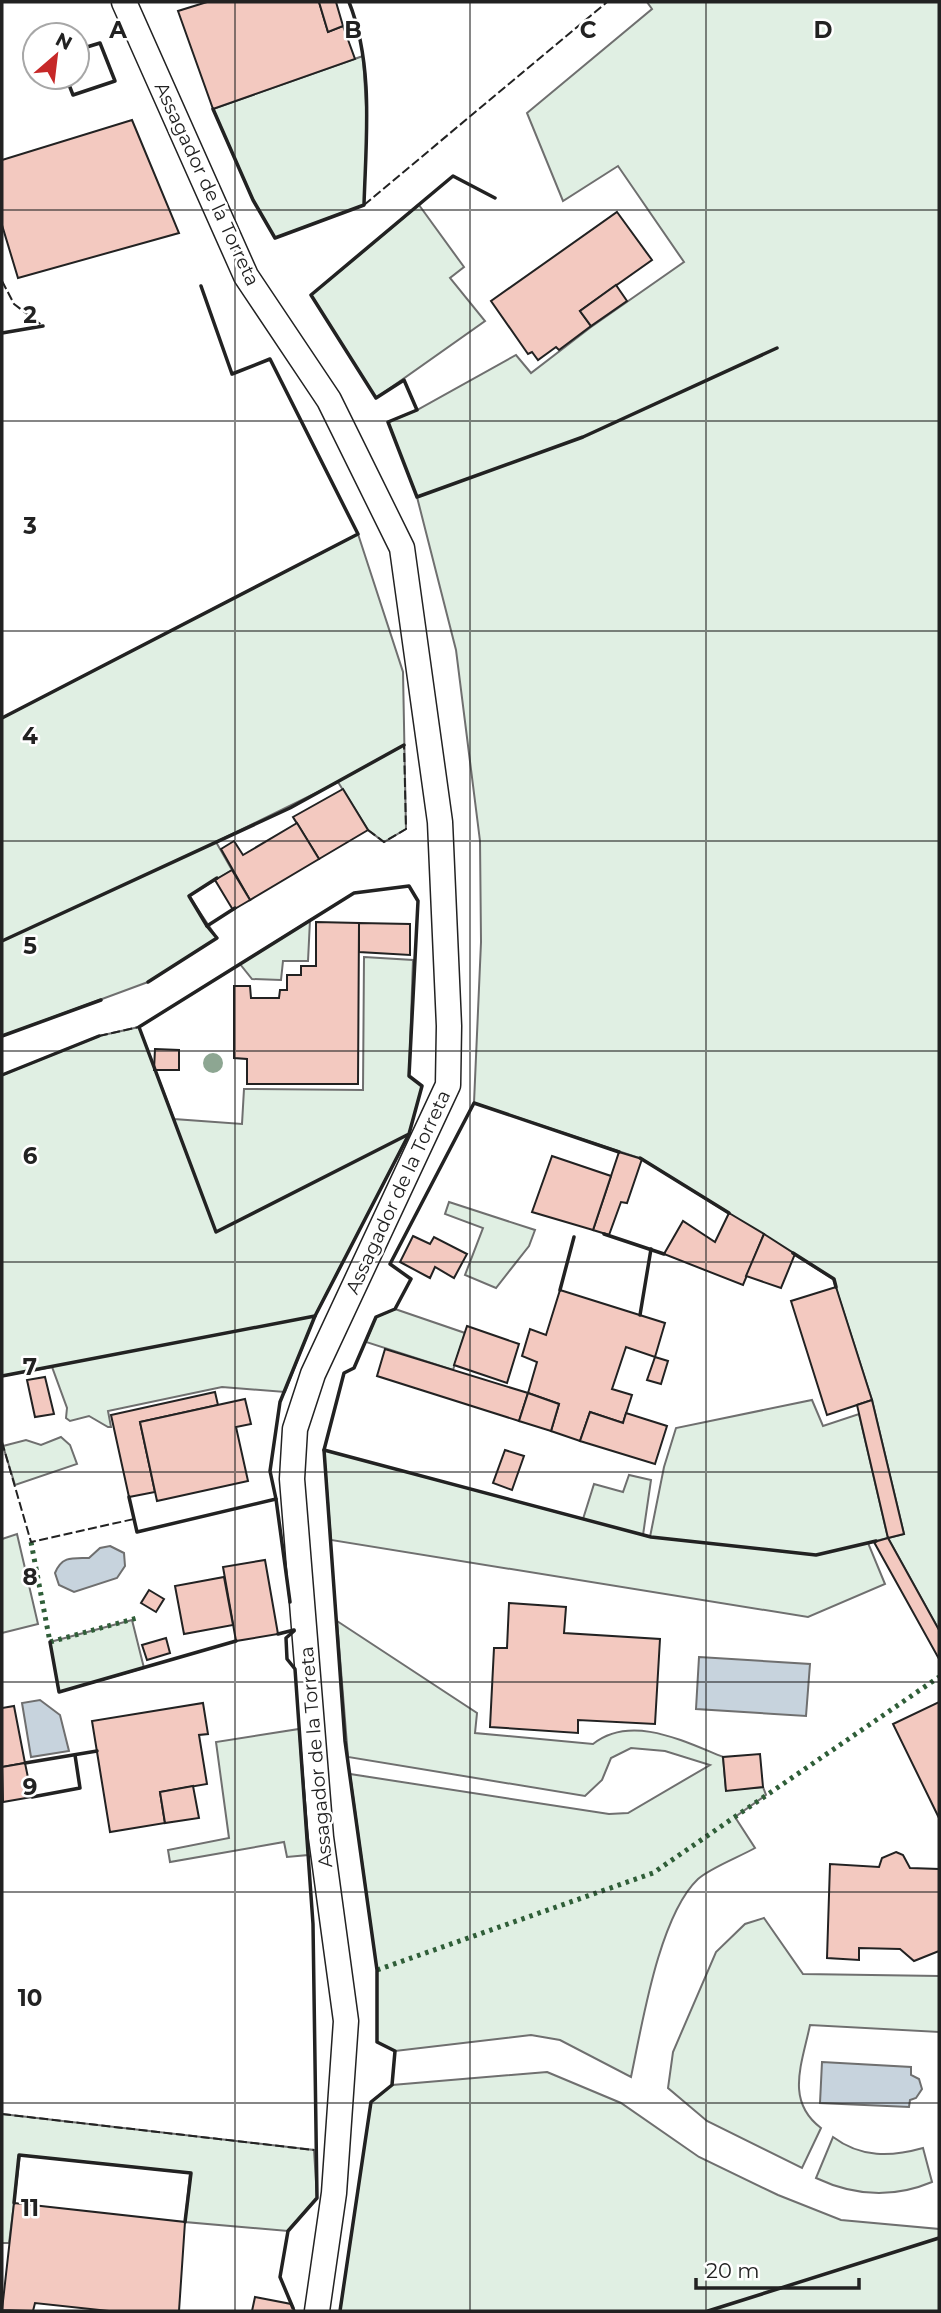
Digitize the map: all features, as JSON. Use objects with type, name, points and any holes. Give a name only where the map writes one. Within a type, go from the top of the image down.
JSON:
[{"type":"lane","name":"Assagador de la Torreta","points":[[124,2],[246,276],[329,400],[402,548],[440,822],[449,1026],[448,1085],[313,1374],[295,1429],[292,1479],[320,1823],[346,2021],[334,2193],[317,2311]]},
{"type":"green space","points":[[647,2],[939,2],[939,1630],[888,1538],[904,1534],[872,1400],[833,1279],[642,1159],[474,1103],[481,942],[480,841],[456,650],[417,497],[388,422],[417,410],[516,355],[531,373],[684,262],[618,166],[563,201],[527,113],[652,9]]},
{"type":"green space","points":[[363,56],[367,124],[364,205],[275,238],[253,200],[213,109]]},
{"type":"green space","points":[[419,205],[464,267],[450,278],[485,321],[376,398],[311,295]]},
{"type":"green space","points":[[358,534],[403,672],[406,829],[384,842],[368,830],[338,782],[216,842],[232,870],[189,896],[217,938],[148,982],[2,1036],[2,718]]},
{"type":"green space","points":[[310,920],[308,961],[283,961],[281,980],[252,979],[240,964]]},
{"type":"green space","points":[[364,957],[413,960],[409,1076],[422,1086],[409,1134],[315,1316],[285,1392],[222,1387],[108,1411],[111,1427],[108,1427],[89,1416],[70,1421],[66,1418],[67,1408],[52,1367],[2,1376],[2,1075],[99,1036],[139,1027],[174,1119],[242,1124],[244,1089],[363,1090]]},
{"type":"green space","points":[[449,1202],[535,1230],[529,1246],[496,1288],[465,1275],[483,1228],[445,1214]]},
{"type":"green space","points":[[395,1309],[465,1333],[453,1370],[366,1342],[376,1317]]},
{"type":"green space","points":[[812,1400],[823,1426],[859,1414],[888,1538],[868,1543],[885,1584],[808,1617],[331,1540],[324,1450],[583,1519],[594,1484],[623,1492],[629,1475],[651,1480],[643,1535],[650,1537],[664,1467],[676,1428]]},
{"type":"green space","points":[[61,1437],[70,1445],[77,1464],[15,1485],[3,1446],[26,1440],[41,1445]]},
{"type":"green space","points":[[17,1534],[38,1624],[2,1633],[2,1539]]},
{"type":"green space","points":[[132,1620],[144,1668],[59,1692],[50,1642]]},
{"type":"green space","points":[[337,1621],[477,1713],[475,1733],[593,1744],[608,1735],[624,1731],[657,1733],[723,1757],[726,1790],[763,1787],[766,1795],[735,1817],[755,1848],[698,1879],[684,1896],[673,1918],[654,1972],[631,2077],[560,2040],[531,2035],[395,2051],[377,2042],[377,1970],[350,1774],[609,1814],[628,1813],[710,1765],[665,1751],[631,1748],[611,1758],[602,1780],[585,1796],[348,1757]]},
{"type":"green space","points":[[299,1729],[308,1855],[287,1857],[284,1842],[170,1862],[168,1850],[229,1838],[216,1742]]},
{"type":"green space","points":[[764,1918],[803,1974],[939,1976],[939,2032],[810,2025],[800,2068],[800,2094],[803,2106],[821,2128],[802,2168],[707,2121],[668,2088],[673,2052],[716,1952],[745,1924]]},
{"type":"green space","points":[[547,2072],[621,2103],[699,2157],[778,2195],[841,2220],[939,2229],[939,2311],[340,2311],[371,2102],[392,2085]]},
{"type":"green space","points":[[2,2114],[314,2150],[317,2198],[288,2231],[185,2222],[190,2173],[20,2155],[9,2243],[2,2243]]},
{"type":"green space","points":[[833,2137],[854,2149],[876,2154],[923,2148],[932,2182],[903,2191],[874,2193],[845,2188],[816,2178]]},
{"type":"shaded area","points":[[110,1546],[124,1553],[125,1566],[117,1578],[74,1592],[59,1585],[55,1573],[61,1563],[73,1558],[89,1558],[100,1548]]},
{"type":"shaded area","points":[[699,1657],[810,1664],[806,1716],[696,1709]]},
{"type":"shaded area","points":[[40,1700],[60,1715],[69,1751],[31,1757],[22,1703]]},
{"type":"shaded area","points":[[822,2062],[911,2067],[911,2075],[919,2079],[922,2089],[916,2098],[910,2100],[909,2107],[820,2103]]},
{"type":"building","points":[[207,2],[319,2],[328,32],[343,26],[355,59],[213,109],[178,11]]},
{"type":"building","points":[[319,2],[336,2],[343,26],[328,32]]},
{"type":"building","points":[[132,120],[179,233],[18,278],[2,225],[2,160]]},
{"type":"building","points":[[617,212],[652,260],[580,311],[591,326],[559,350],[556,347],[538,360],[532,352],[528,354],[491,301]]},
{"type":"building","points":[[616,285],[627,301],[591,326],[580,311]]},
{"type":"building","points":[[343,789],[368,830],[319,859],[293,817]]},
{"type":"building","points":[[297,823],[319,859],[250,900],[221,849],[234,841],[243,855]]},
{"type":"building","points":[[232,870],[250,900],[233,910],[215,880]]},
{"type":"building","points":[[316,922],[359,923],[358,1084],[247,1084],[247,1059],[234,1058],[234,986],[250,986],[251,998],[279,998],[280,990],[287,990],[287,975],[301,975],[301,966],[316,966]]},
{"type":"building","points":[[359,923],[410,924],[410,955],[359,952]]},
{"type":"building","points":[[155,1049],[179,1050],[179,1070],[154,1070]]},
{"type":"building","points":[[619,1152],[642,1159],[627,1203],[621,1202],[609,1235],[593,1230]]},
{"type":"building","points":[[552,1156],[611,1176],[593,1230],[532,1212]]},
{"type":"building","points":[[729,1213],[764,1234],[743,1285],[664,1254],[683,1221],[715,1242]]},
{"type":"building","points":[[764,1234],[795,1254],[781,1288],[746,1276]]},
{"type":"building","points":[[413,1236],[430,1244],[434,1237],[467,1254],[454,1278],[435,1267],[430,1278],[400,1262]]},
{"type":"building","points":[[836,1287],[872,1400],[827,1415],[791,1301]]},
{"type":"building","points":[[560,1290],[665,1323],[655,1357],[626,1347],[612,1389],[632,1395],[623,1423],[590,1412],[580,1441],[551,1431],[559,1404],[528,1393],[537,1362],[522,1356],[530,1329],[546,1335]]},
{"type":"building","points":[[467,1326],[519,1344],[507,1383],[454,1365]]},
{"type":"building","points":[[385,1349],[528,1393],[519,1421],[377,1376]]},
{"type":"building","points":[[655,1357],[668,1361],[661,1384],[647,1380]]},
{"type":"building","points":[[45,1377],[54,1414],[35,1417],[27,1380]]},
{"type":"building","points":[[215,1392],[218,1405],[140,1422],[155,1492],[129,1497],[111,1415]]},
{"type":"building","points":[[528,1393],[559,1404],[551,1431],[519,1421]]},
{"type":"building","points":[[245,1399],[251,1424],[236,1427],[248,1481],[157,1501],[140,1422]]},
{"type":"building","points":[[872,1400],[904,1534],[888,1538],[857,1405]]},
{"type":"building","points":[[590,1412],[623,1423],[626,1413],[667,1426],[655,1464],[580,1441]]},
{"type":"building","points":[[505,1450],[524,1456],[512,1490],[493,1483]]},
{"type":"building","points":[[888,1538],[939,1630],[939,1659],[874,1542]]},
{"type":"building","points":[[265,1560],[278,1634],[236,1641],[223,1567]]},
{"type":"building","points":[[224,1577],[233,1625],[184,1634],[175,1586]]},
{"type":"building","points":[[149,1590],[164,1599],[156,1612],[141,1603]]},
{"type":"building","points":[[509,1603],[566,1607],[564,1633],[660,1639],[655,1724],[578,1720],[578,1733],[490,1727],[494,1648],[507,1648]]},
{"type":"building","points":[[166,1638],[170,1653],[147,1660],[142,1645]]},
{"type":"building","points":[[939,1702],[939,1818],[893,1724]]},
{"type":"building","points":[[203,1703],[208,1734],[199,1735],[207,1784],[160,1792],[165,1823],[110,1832],[92,1721]]},
{"type":"building","points":[[14,1706],[25,1763],[2,1767],[2,1708]]},
{"type":"building","points":[[760,1754],[763,1787],[726,1791],[723,1757]]},
{"type":"building","points":[[25,1763],[32,1797],[3,1802],[2,1767]]},
{"type":"building","points":[[193,1786],[199,1818],[165,1823],[160,1792]]},
{"type":"building","points":[[896,1852],[903,1855],[910,1868],[939,1869],[939,1951],[914,1961],[900,1949],[859,1948],[859,1960],[827,1958],[830,1864],[879,1867],[882,1858]]},
{"type":"building","points":[[14,2203],[185,2222],[179,2311],[109,2311],[35,2303],[33,2311],[2,2310]]},
{"type":"building","points":[[255,2297],[291,2304],[295,2311],[252,2311]]},
{"type":"hedge","points":[[31,1542],[50,1642],[137,1618]]},
{"type":"hedge","points":[[377,1970],[653,1873],[939,1677]]},
{"type":"fence","points":[[364,205],[607,2]]},
{"type":"fence","points":[[2,281],[14,304],[43,326]]},
{"type":"fence","points":[[368,830],[384,842],[406,829],[404,745]]},
{"type":"fence","points":[[99,1036],[139,1027]]},
{"type":"fence","points":[[2,1442],[31,1542],[134,1519]]},
{"type":"fence","points":[[2,2114],[314,2150]]},
{"type":"wall","points":[[213,109],[253,200],[275,238],[364,205],[367,102],[362,51],[349,2]]},
{"type":"wall","points":[[91,46],[100,43],[115,81],[91,89]]},
{"type":"wall","points":[[71,91],[73,95],[85,91]]},
{"type":"wall","points":[[495,198],[453,176],[311,295],[376,398],[404,380],[417,410],[388,422],[417,497],[583,437],[777,348]]},
{"type":"wall","points":[[2,718],[358,534],[270,359],[232,374],[201,286]]},
{"type":"wall","points":[[2,333],[43,326]]},
{"type":"wall","points":[[2,941],[290,808],[404,745]]},
{"type":"wall","points":[[217,878],[189,896],[207,926],[235,908]]},
{"type":"wall","points":[[409,886],[418,901],[409,1076],[422,1086],[409,1134],[216,1232],[139,1027],[354,893],[409,886]]},
{"type":"wall","points":[[148,982],[217,938],[207,926]]},
{"type":"wall","points":[[2,1036],[101,1000]]},
{"type":"wall","points":[[2,1075],[99,1036]]},
{"type":"wall","points":[[619,1152],[474,1103],[390,1264],[411,1279],[395,1309],[376,1317],[354,1368],[344,1373],[324,1450],[651,1537],[816,1555],[876,1541]]},
{"type":"wall","points":[[315,1316],[408,1136]]},
{"type":"wall","points":[[640,1158],[729,1213]]},
{"type":"wall","points":[[604,1234],[664,1254]]},
{"type":"wall","points":[[560,1290],[574,1237]]},
{"type":"wall","points":[[640,1315],[651,1249]]},
{"type":"wall","points":[[793,1253],[834,1279],[836,1287]]},
{"type":"wall","points":[[2,1376],[315,1316],[280,1402],[270,1471],[276,1499],[137,1532],[129,1497]]},
{"type":"wall","points":[[324,1450],[345,1741],[377,1970],[377,2042],[395,2051],[392,2085],[371,2102],[340,2311]]},
{"type":"wall","points":[[276,1499],[290,1602]]},
{"type":"wall","points":[[278,1634],[294,1630]]},
{"type":"wall","points":[[293,2308],[280,2277],[288,2231],[317,2198],[313,1924],[295,1669],[287,1659],[286,1638],[294,1631]]},
{"type":"wall","points":[[50,1642],[59,1692],[236,1641]]},
{"type":"wall","points":[[25,1763],[97,1751]]},
{"type":"wall","points":[[32,1797],[80,1788],[75,1755]]},
{"type":"wall","points":[[14,2203],[19,2155],[191,2173],[185,2222]]},
{"type":"wall","points":[[708,2311],[939,2238]]}]
